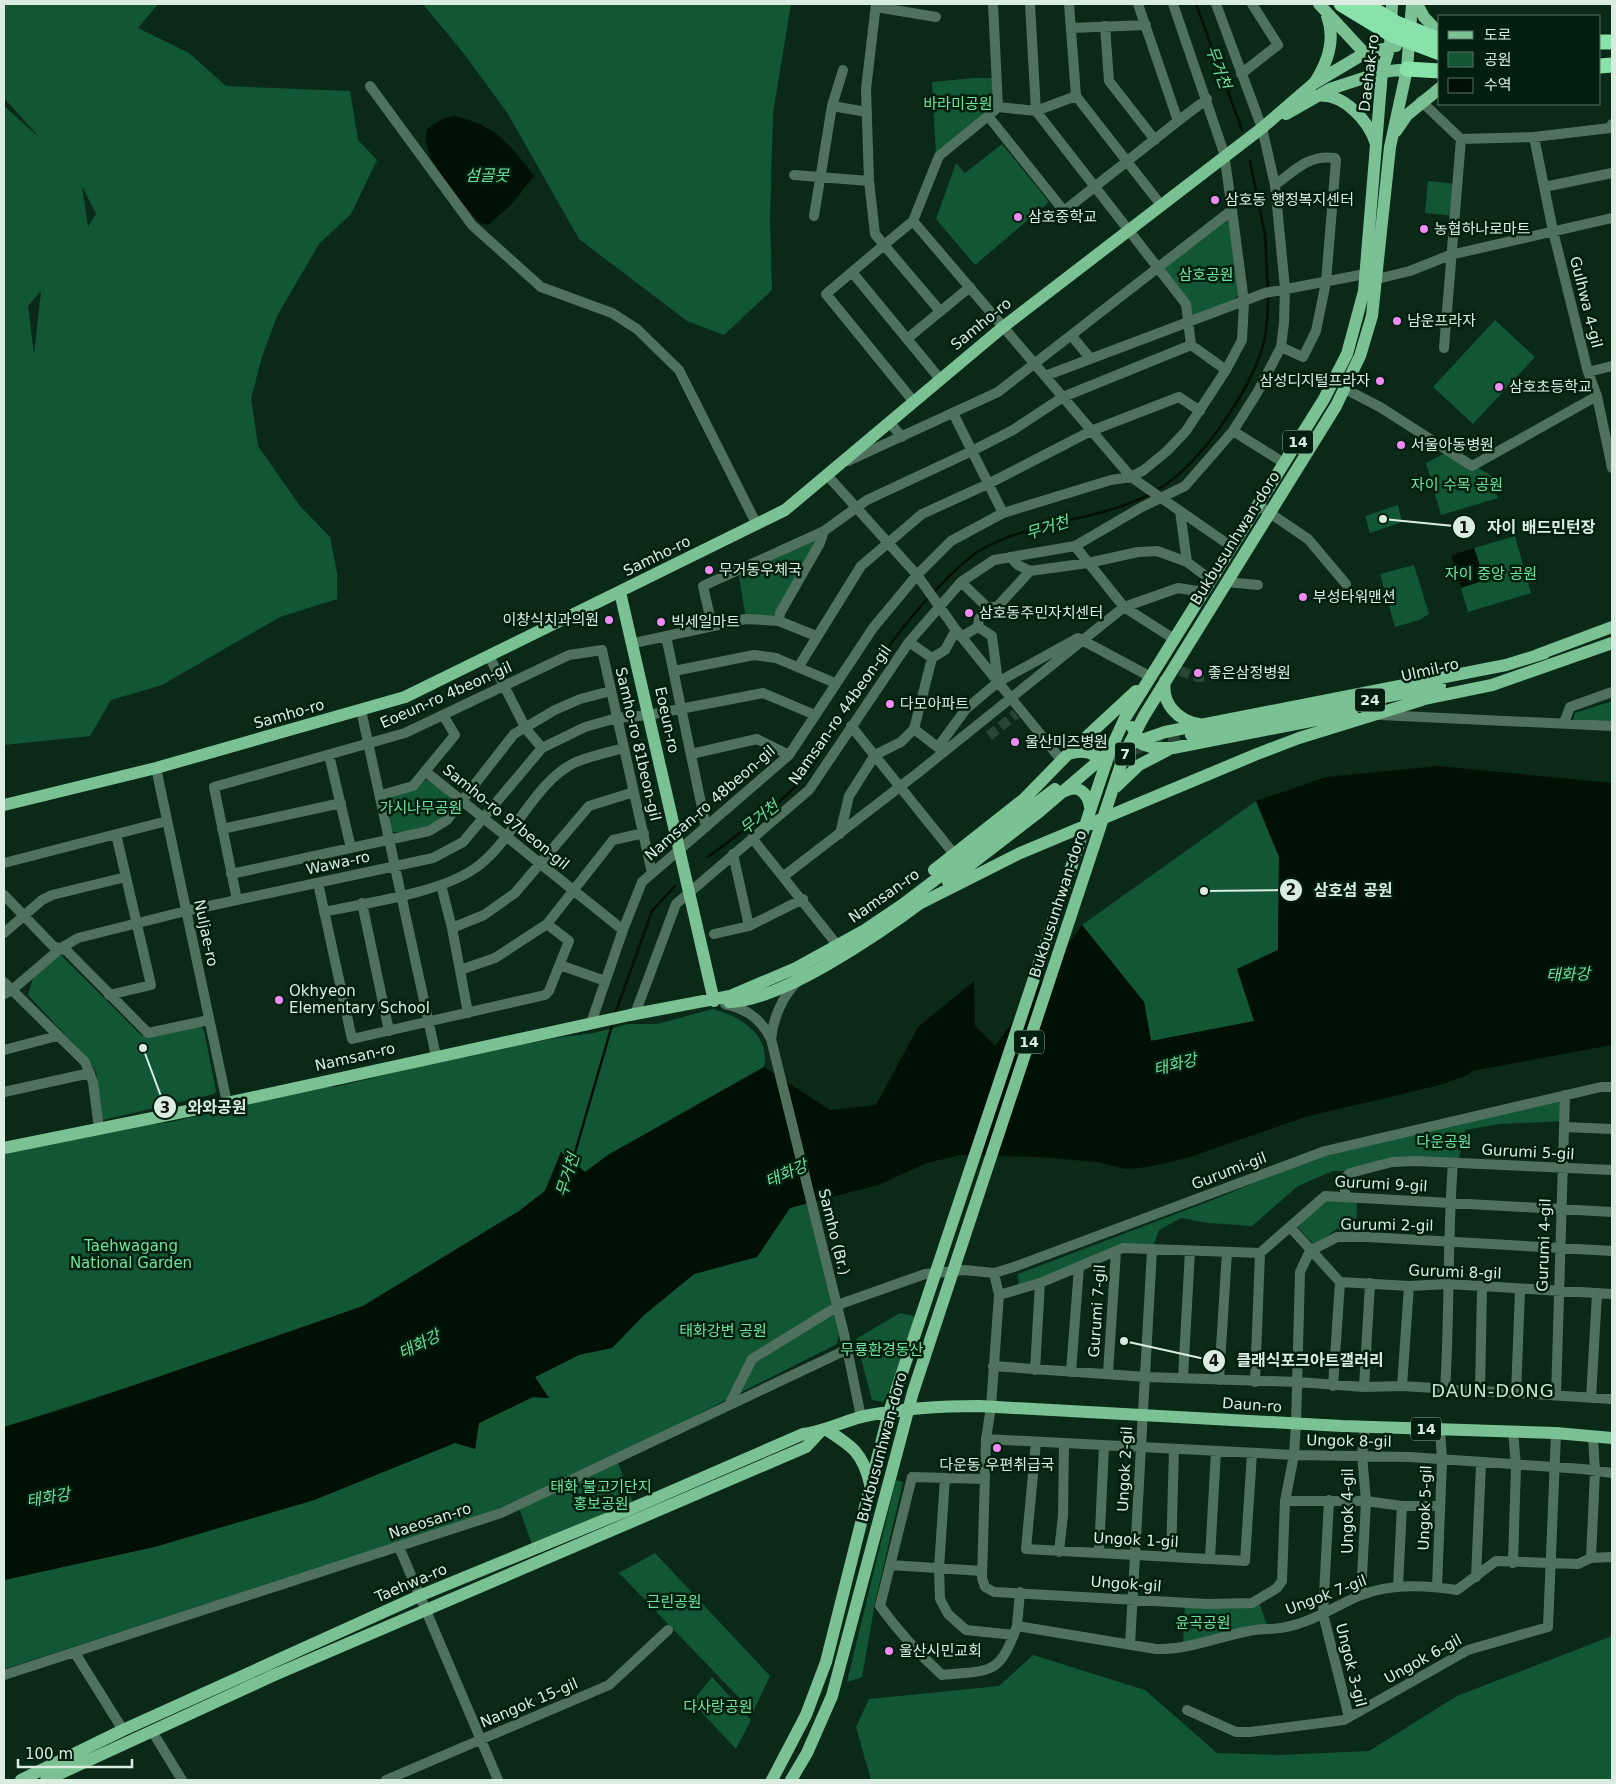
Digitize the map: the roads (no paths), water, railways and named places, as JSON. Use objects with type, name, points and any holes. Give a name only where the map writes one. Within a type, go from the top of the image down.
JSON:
[{"type":"highway","points":[[1341,4],[1392,35],[1438,52]]},
{"type":"highway","points":[[1365,4],[1396,23],[1438,40]]},
{"type":"highway","points":[[1408,46],[1438,41]]},
{"type":"highway","points":[[1407,69],[1438,71]]},
{"type":"main road","points":[[1314,90],[1330,89],[1382,72],[1407,69],[1357,4]]},
{"type":"main road","name":"Daehak-ro","points":[[1377,146],[1382,72],[1390,46],[1392,4]]},
{"type":"main road","name":"14","points":[[1407,69],[1412,4]]},
{"type":"main road","points":[[1417,4],[1424,17],[1438,32]]},
{"type":"main road","points":[[1321,7],[1382,72]]},
{"type":"main road","points":[[1314,90],[1329,58],[1330,48],[1330,25],[1321,7]]},
{"type":"main road","points":[[1257,131],[1365,53],[1390,46],[1408,46]]},
{"type":"main road","name":"Bukbusunhwan-doro","points":[[772,1780],[806,1715],[820,1681],[889,1412],[1106,760],[1132,706],[1324,399],[1347,354],[1371,277],[1392,137],[1407,69]]},
{"type":"main road","points":[[1392,137],[1406,115],[1438,89]]},
{"type":"main road","points":[[1314,90],[1348,106],[1370,130],[1377,146]]},
{"type":"main road","name":"Samho-ro","points":[[4,805],[156,768],[405,697],[785,510],[1002,327],[1257,131]]},
{"type":"main road","name":"Bukbusunhwan-doro","points":[[792,1780],[822,1722],[840,1668],[908,1410],[1111,795],[1133,737],[1165,681],[1177,669],[1227,582],[1345,388],[1367,338],[1377,146]]},
{"type":"main road","name":"Eoeun-ro","points":[[620,592],[634,643],[687,891]]},
{"type":"main road","name":"Ulmil-ro","points":[[1191,735],[1446,684],[1545,652],[1612,627]]},
{"type":"main road","name":"Ulmil-ro","points":[[1422,700],[1492,685],[1612,643]]},
{"type":"main road","points":[[919,904],[1060,790],[1106,760],[1133,737],[1490,668],[1545,652]]},
{"type":"main road","points":[[838,946],[1018,805],[1150,677]]},
{"type":"main road","points":[[1165,681],[1165,694],[1173,710],[1185,720],[1201,724]]},
{"type":"main road","points":[[919,904],[1018,854],[1192,781],[1299,738],[1422,700]]},
{"type":"main road","points":[[1111,795],[1131,771],[1147,760],[1173,748],[1422,700]]},
{"type":"main road","points":[[1132,706],[1130,717],[1133,737],[1146,746],[1173,748]]},
{"type":"main road","points":[[1106,760],[1133,737]]},
{"type":"main road","points":[[1065,758],[1087,751],[1106,760],[1112,780],[1111,795]]},
{"type":"main road","points":[[1060,790],[1073,788],[1082,791],[1088,798],[1090,807]]},
{"type":"main road","name":"Namsan-ro","points":[[4,1148],[227,1103],[591,1023],[714,1001],[760,985],[838,946],[902,905],[1060,790]]},
{"type":"main road","points":[[687,891],[714,1001]]},
{"type":"main road","name":"Namsan-ro","points":[[714,1001],[746,1001],[764,995],[854,948],[919,904]]},
{"type":"main road","points":[[865,1416],[886,1404],[897,1390]]},
{"type":"main road","name":"Daun-ro","points":[[889,1412],[952,1406],[991,1407],[1296,1424],[1556,1433],[1612,1438]]},
{"type":"main road","name":"Taehwa-ro","points":[[21,1780],[123,1730],[419,1596],[626,1512],[803,1434],[824,1431],[865,1416],[889,1412]]},
{"type":"main road","points":[[824,1431],[849,1444],[862,1458],[871,1486]]},
{"type":"main road","name":"Taehwa-ro","points":[[46,1780],[272,1676],[806,1447],[824,1431]]},
{"type":"street","points":[[993,4],[998,107]]},
{"type":"street","points":[[1030,4],[1036,111],[1186,304],[1191,345],[1226,370]]},
{"type":"street","points":[[1069,4],[1076,96],[1161,205]]},
{"type":"street","points":[[1138,4],[1178,121]]},
{"type":"street","points":[[1131,477],[1144,470],[1167,451],[1186,431],[1226,370],[1242,340],[1243,330],[1244,302],[1226,155],[1173,4]]},
{"type":"street","points":[[1174,639],[1124,607],[1075,546],[1142,507],[1185,486],[1233,431],[1257,393],[1281,347],[1285,288],[1275,185],[1241,74],[1216,4]]},
{"type":"street","points":[[1241,74],[1278,45],[1252,4]]},
{"type":"street","points":[[936,18],[876,6],[866,88],[869,181],[875,234],[940,311]]},
{"type":"street","points":[[1070,28],[1146,25]]},
{"type":"street","points":[[1105,26],[1109,80],[1155,140]]},
{"type":"street","points":[[814,216],[822,177],[832,106],[844,70]]},
{"type":"street","points":[[370,86],[472,225],[541,287],[612,313],[636,329],[679,370],[757,525]]},
{"type":"street","points":[[914,402],[826,294],[913,221],[939,156],[998,107],[1036,111],[1076,96]]},
{"type":"street","points":[[988,116],[1064,211],[1207,99]]},
{"type":"street","points":[[1422,101],[1461,139],[1534,138],[1610,128],[1612,124]]},
{"type":"street","points":[[832,106],[867,112]]},
{"type":"street","name":"Gulhwa 4-gil","points":[[1534,138],[1553,231],[1588,372],[1597,396],[1612,468]]},
{"type":"street","points":[[1444,348],[1450,255],[1461,139]]},
{"type":"street","points":[[1275,185],[1310,159],[1322,156],[1336,160],[1326,282],[1316,331],[1303,357],[1281,347]]},
{"type":"street","points":[[1544,187],[1612,173]]},
{"type":"street","points":[[794,175],[869,181]]},
{"type":"street","points":[[838,466],[998,392],[1232,210]]},
{"type":"street","points":[[1045,376],[1242,301],[1285,288],[1410,271],[1450,255],[1612,218]]},
{"type":"street","points":[[913,221],[1131,477],[1232,547]]},
{"type":"street","points":[[852,272],[940,379]]},
{"type":"street","points":[[908,338],[970,287]]},
{"type":"street","points":[[1071,335],[1090,358]]},
{"type":"street","points":[[712,626],[703,586],[824,531],[856,506],[1013,430],[1063,397],[1191,345]]},
{"type":"street","points":[[1588,372],[1612,366]]},
{"type":"street","points":[[1345,388],[1380,407],[1472,466],[1597,396]]},
{"type":"street","points":[[799,666],[861,566],[922,514],[988,484],[1091,431],[1179,397],[1200,411]]},
{"type":"street","points":[[953,413],[1003,513]]},
{"type":"street","points":[[889,422],[902,437]]},
{"type":"street","points":[[1233,431],[1284,463]]},
{"type":"street","points":[[827,475],[917,575],[940,605],[958,634],[1011,698],[1019,712],[1065,758]]},
{"type":"street","name":"Namsan-ro 48beon-gil","points":[[591,1023],[623,930],[642,882],[679,853],[789,755],[873,628],[917,575],[951,540],[1003,513],[1112,480],[1131,477]]},
{"type":"street","points":[[1258,505],[1308,539],[1346,584]]},
{"type":"street","points":[[1180,511],[1187,562]]},
{"type":"street","points":[[779,621],[780,613],[820,543],[824,531]]},
{"type":"street","name":"Namsan-ro 44beon-gil","points":[[632,1015],[676,904],[687,891],[809,790],[909,642],[961,582],[994,560],[1075,546]]},
{"type":"street","points":[[1010,557],[1018,565],[1030,571],[1088,562],[1118,554],[1157,551],[1187,562],[1211,580]]},
{"type":"street","points":[[978,627],[979,619],[987,608],[996,607],[1030,571]]},
{"type":"street","points":[[961,582],[987,608]]},
{"type":"street","points":[[1227,582],[1258,585]]},
{"type":"street","points":[[784,876],[900,787],[941,749],[1011,698],[1124,607],[1178,588],[1204,592]]},
{"type":"street","points":[[634,643],[746,619],[779,621],[816,636]]},
{"type":"street","points":[[840,834],[849,796],[875,754],[901,742],[914,729],[932,658],[946,650],[958,634],[978,627]]},
{"type":"street","points":[[978,627],[992,636],[998,682]]},
{"type":"street","points":[[666,636],[706,827]]},
{"type":"street","points":[[941,749],[966,709],[998,682],[1072,640],[1082,640],[1150,677]]},
{"type":"street","points":[[909,642],[932,658]]},
{"type":"street","name":"Eoeun-ro 4beon-gil","points":[[222,829],[214,787],[405,733],[569,655],[602,650]]},
{"type":"street","name":"Samho-ro 81beon-gil","points":[[602,650],[652,873]]},
{"type":"street","points":[[674,671],[754,655],[776,658],[799,666],[835,683]]},
{"type":"street","points":[[489,656],[525,726],[542,748]]},
{"type":"street","points":[[232,874],[429,831],[447,820],[514,734],[563,706],[611,691]]},
{"type":"street","points":[[1564,723],[1570,707],[1612,692]]},
{"type":"street","name":"Wawa-ro","points":[[8,992],[61,948],[78,938],[186,911],[433,858],[463,842],[542,748],[585,727],[617,718],[649,715],[763,693],[816,716]]},
{"type":"street","points":[[362,710],[436,1056]]},
{"type":"street","name":"Samho-ro 97beon-gil","points":[[443,715],[456,736],[426,772],[623,930]]},
{"type":"street","points":[[1372,715],[1612,726]]},
{"type":"street","points":[[851,726],[954,854]]},
{"type":"street","points":[[914,729],[941,749]]},
{"type":"street","points":[[691,754],[757,739],[789,755]]},
{"type":"street","points":[[324,912],[441,885],[467,874],[482,864],[559,774],[576,763],[624,748]]},
{"type":"street","points":[[329,755],[351,848]]},
{"type":"street","name":"Nuljae-ro","points":[[156,768],[227,1103]]},
{"type":"street","points":[[380,795],[413,786],[426,772]]},
{"type":"street","points":[[452,928],[478,918],[506,901],[589,806],[634,792]]},
{"type":"street","points":[[237,900],[222,829],[341,804]]},
{"type":"street","points":[[4,863],[167,821]]},
{"type":"street","points":[[460,970],[495,958],[547,924],[613,840],[644,833]]},
{"type":"street","points":[[109,995],[150,985],[116,834]]},
{"type":"street","points":[[752,838],[838,946]]},
{"type":"street","points":[[733,854],[749,926]]},
{"type":"street","points":[[4,933],[42,900],[52,895],[126,877]]},
{"type":"street","points":[[318,883],[352,1039],[544,995],[549,991],[569,941],[547,924]]},
{"type":"street","points":[[441,885],[452,928],[468,1013]]},
{"type":"street","points":[[4,895],[53,946],[61,948],[148,1033],[209,1020]]},
{"type":"street","points":[[714,934],[749,926],[803,900]]},
{"type":"street","points":[[362,903],[389,1031]]},
{"type":"street","points":[[560,965],[605,981]]},
{"type":"street","points":[[772,1045],[773,1024],[784,999],[792,987],[804,975]]},
{"type":"street","points":[[4,982],[8,992],[85,1062],[90,1073],[99,1128]]},
{"type":"street","points":[[760,985],[748,995],[746,1001],[772,1045]]},
{"type":"street","points":[[714,1001],[741,1008],[755,1016]]},
{"type":"street","points":[[4,1050],[57,1036]]},
{"type":"street","name":"Samho (Br.)","points":[[772,1045],[865,1416]]},
{"type":"street","points":[[4,1092],[90,1073]]},
{"type":"street","name":"Gurumi-gil","points":[[994,1273],[1325,1151],[1565,1095],[1601,1087],[1612,1087]]},
{"type":"street","name":"Gurumi 4-gil","points":[[1556,1396],[1565,1095]]},
{"type":"street","points":[[1564,1127],[1612,1130]]},
{"type":"street","name":"Gurumi 5-gil","points":[[1345,1196],[1345,1178],[1350,1173],[1392,1162],[1612,1170]]},
{"type":"street","points":[[1445,1390],[1449,1338],[1448,1284],[1453,1163]]},
{"type":"street","name":"Gurumi 9-gil","points":[[1260,1253],[1325,1196],[1612,1212]]},
{"type":"street","points":[[1290,1227],[1340,1282],[1333,1386]]},
{"type":"street","name":"Gurumi 2-gil","points":[[1310,1251],[1337,1237],[1612,1252]]},
{"type":"street","points":[[999,1295],[1040,1283],[1124,1248],[1138,1247],[1152,1250],[1260,1253],[1255,1382]]},
{"type":"street","name":"Ungok 2-gil","points":[[1130,1645],[1152,1250]]},
{"type":"street","points":[[1183,1378],[1190,1251]]},
{"type":"street","points":[[1296,1424],[1300,1272],[1310,1251]]},
{"type":"street","name":"Gurumi 7-gil","points":[[1108,1373],[1116,1252]]},
{"type":"street","points":[[1219,1380],[1227,1252]]},
{"type":"street","name":"Gurumi 7-gil","points":[[1071,1372],[1079,1267]]},
{"type":"street","points":[[729,1405],[752,1358],[843,1303],[926,1274],[965,1270],[994,1273],[999,1295],[991,1407]]},
{"type":"street","name":"Gurumi 8-gil","points":[[1340,1282],[1408,1286],[1448,1284],[1520,1290],[1612,1294]]},
{"type":"street","points":[[1035,1370],[1040,1283]]},
{"type":"street","points":[[1364,1387],[1370,1283]]},
{"type":"street","points":[[1402,1386],[1408,1286]]},
{"type":"street","points":[[1480,1392],[1482,1287]]},
{"type":"street","points":[[1516,1393],[1520,1290]]},
{"type":"street","points":[[1591,1398],[1597,1294]]},
{"type":"street","name":"Naeosan-ro","points":[[4,1675],[501,1513],[848,1349]]},
{"type":"street","name":"Gurumi 7-gil","points":[[993,1366],[1146,1377],[1298,1382],[1333,1386],[1402,1386],[1612,1399]]},
{"type":"street","name":"Ungok-gil","points":[[991,1407],[986,1439],[982,1570],[985,1587],[994,1592],[1020,1592],[1132,1600],[1207,1604],[1252,1603],[1277,1588],[1282,1581],[1285,1501],[1294,1455],[1296,1424]]},
{"type":"street","name":"Ungok 4-gil","points":[[1361,1595],[1366,1501],[1362,1455],[1365,1427]]},
{"type":"street","name":"Ungok 5-gil","points":[[1436,1587],[1442,1461],[1440,1429]]},
{"type":"street","points":[[1513,1431],[1516,1466],[1513,1563]]},
{"type":"street","name":"Ungok 6-gil","points":[[1187,1710],[1236,1732],[1272,1730],[1344,1720],[1468,1650],[1548,1627],[1553,1467],[1556,1433]]},
{"type":"street","points":[[1591,1558],[1595,1472],[1593,1436]]},
{"type":"street","name":"Ungok 8-gil","points":[[986,1439],[1294,1455],[1362,1455],[1481,1464],[1553,1467],[1612,1473]]},
{"type":"street","name":"Ungok 1-gil","points":[[1036,1442],[1026,1549],[1058,1552],[1244,1560],[1252,1453]]},
{"type":"street","points":[[1058,1552],[1063,1515],[1064,1443]]},
{"type":"street","points":[[1099,1553],[1104,1446]]},
{"type":"street","points":[[1171,1557],[1174,1449]]},
{"type":"street","points":[[1210,1558],[1216,1451]]},
{"type":"street","points":[[1476,1577],[1481,1464]]},
{"type":"street","points":[[985,1479],[912,1477],[880,1606],[924,1659],[942,1675],[981,1671],[999,1665],[1016,1631],[1020,1592]]},
{"type":"street","name":"Ungok 7-gil","points":[[945,1478],[938,1568],[940,1599],[948,1614],[966,1630],[1016,1631],[1178,1649],[1252,1630],[1286,1628],[1323,1614],[1361,1595],[1398,1586],[1436,1587],[1457,1590],[1496,1562],[1578,1564],[1591,1558],[1612,1557]]},
{"type":"street","name":"Ungok 3-gil","points":[[1329,1500],[1323,1614],[1350,1718]]},
{"type":"street","points":[[1285,1501],[1366,1501],[1402,1506],[1439,1506]]},
{"type":"street","points":[[1398,1586],[1402,1506]]},
{"type":"street","points":[[399,1547],[424,1610],[498,1780]]},
{"type":"street","points":[[890,1565],[982,1570]]},
{"type":"street","name":"Nangok 15-gil","points":[[386,1780],[609,1684],[668,1630]]},
{"type":"street","points":[[75,1652],[123,1730]]},
{"type":"street","points":[[152,1731],[182,1780]]},
{"type":"water","name":"섬골못","points":[[455,116],[481,125],[500,137],[517,154],[534,176],[511,205],[488,225],[480,223],[453,192],[435,167],[429,154],[426,141],[427,129],[444,118]]},
{"type":"water","points":[[1474,548],[1485,580],[1461,588],[1451,555]]},
{"type":"water","name":"태화강","points":[[1438,766],[1612,783],[1612,1045],[1472,1071],[1468,1075],[1440,1085],[1305,1117],[1190,1157],[1148,1167],[1125,1169],[1097,1162],[1038,1157],[960,1155],[927,1163],[878,1185],[790,1208],[757,1257],[694,1274],[644,1315],[612,1348],[579,1355],[535,1377],[549,1398],[533,1397],[479,1423],[475,1449],[455,1443],[314,1500],[154,1547],[4,1580],[4,1427],[71,1407],[363,1306],[519,1211],[545,1191],[561,1152],[585,1172],[608,1155],[764,1067],[830,1110],[876,1105],[918,1027],[974,981],[975,1026],[995,1046],[1082,925],[1144,1002],[1151,1041],[1254,1021],[1237,969],[1278,950],[1279,857],[1256,801],[1326,777]]},
{"type":"waterway","name":"무거천","points":[[1196,4],[1242,130]]},
{"type":"waterway","name":"무거천","points":[[1250,161],[1265,235],[1268,291]]},
{"type":"waterway","name":"무거천","points":[[1155,491],[1188,466],[1219,429],[1233,408],[1255,367],[1264,343],[1268,296]]},
{"type":"waterway","name":"무거천","points":[[934,592],[967,560],[979,551],[999,541],[1020,533],[1108,510],[1150,494]]},
{"type":"waterway","name":"무거천","points":[[708,857],[770,809],[811,769],[878,661],[908,621],[930,596]]},
{"type":"waterway","name":"무거천","points":[[615,1014],[652,911],[675,886]]},
{"type":"waterway","name":"무거천","points":[[572,1163],[613,1022]]},
{"type":"tunnel","points":[[1180,671],[1198,677],[1215,676]]},
{"type":"tunnel","points":[[989,736],[1016,714]]},
{"type":"tunnel","points":[[1100,763],[1142,746],[1191,735]]},
{"type":"place","name":"삼호동 행정복지센터","points":[[1215,200]]},
{"type":"place","name":"삼호중학교","points":[[1018,217]]},
{"type":"place","name":"농협하나로마트","points":[[1424,229]]},
{"type":"place","name":"남운프라자","points":[[1397,321]]},
{"type":"place","name":"삼성디지털프라자","points":[[1380,381]]},
{"type":"place","name":"삼호초등학교","points":[[1499,387]]},
{"type":"place","name":"서울아동병원","points":[[1401,445]]},
{"type":"place","name":"자이 배드민턴장","points":[[1383,519]]},
{"type":"place","name":"무거동우체국","points":[[709,570]]},
{"type":"place","name":"부성타워맨션","points":[[1303,597]]},
{"type":"place","name":"삼호동주민자치센터","points":[[969,613]]},
{"type":"place","name":"이창식치과의원","points":[[609,620]]},
{"type":"place","name":"빅세일마트","points":[[661,622]]},
{"type":"place","name":"좋은삼정병원","points":[[1198,673]]},
{"type":"place","name":"다모아파트","points":[[890,704]]},
{"type":"place","name":"울산미즈병원","points":[[1015,742]]},
{"type":"place","name":"삼호섬 공원","points":[[1204,891]]},
{"type":"place","name":"Okhyeon Elementary School","points":[[279,1000]]},
{"type":"place","name":"와와공원","points":[[143,1048]]},
{"type":"place","name":"클래식포크아트갤러리","points":[[1124,1341]]},
{"type":"place","name":"다운동 우편취급국","points":[[997,1448]]},
{"type":"place","name":"울산시민교회","points":[[889,1651]]},
{"type":"district","name":"DAUN-DONG","points":[[1493,1391]]},
{"type":"park label","name":"바라미공원","points":[[958,104]]},
{"type":"park label","name":"삼호공원","points":[[1206,275]]},
{"type":"park label","name":"자이 수목 공원","points":[[1457,485]]},
{"type":"park label","name":"자이 중앙 공원","points":[[1491,574]]},
{"type":"park label","name":"가시나무공원","points":[[421,808]]},
{"type":"park label","name":"다운공원","points":[[1444,1142]]},
{"type":"park label","name":"Taehwagang National Garden","points":[[131,1254]]},
{"type":"park label","name":"태화강변 공원","points":[[723,1331]]},
{"type":"park label","name":"무룡환경동산","points":[[882,1350]]},
{"type":"park label","name":"태화 불고기단지 홍보공원","points":[[601,1496]]},
{"type":"park label","name":"근린공원","points":[[674,1602]]},
{"type":"park label","name":"윤곡공원","points":[[1203,1623]]},
{"type":"park label","name":"다사랑공원","points":[[718,1707]]}]
